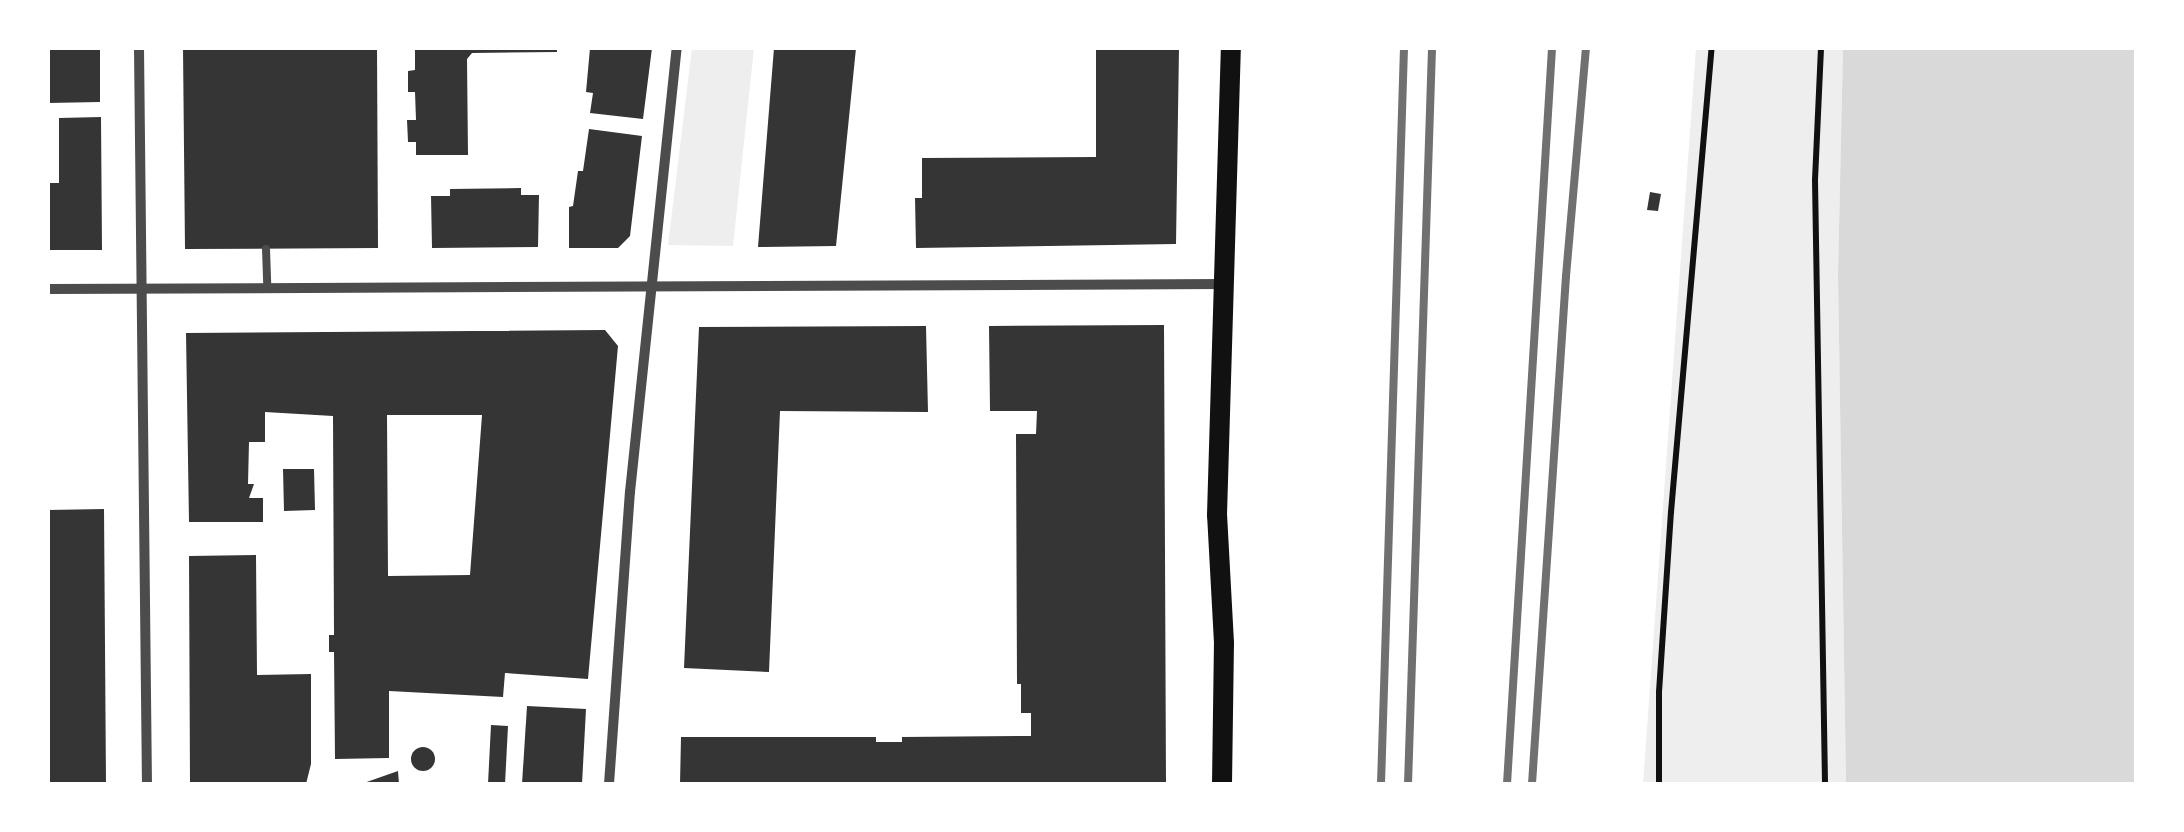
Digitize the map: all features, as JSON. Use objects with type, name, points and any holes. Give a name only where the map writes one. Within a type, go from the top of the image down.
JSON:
[{"type":"main road","points":[[1222,784],[1224,676],[1216,515],[1231,48]]},
{"type":"street","points":[[139,48],[147,784]]},
{"type":"street","points":[[610,784],[614,678],[650,285],[678,48]]},
{"type":"street","points":[[48,289],[1223,284]]},
{"type":"lane","points":[[266,249],[266,287]]},
{"type":"path","points":[[1659,784],[1659,692],[1671,512],[1712,48]]},
{"type":"path","points":[[1821,48],[1815,180],[1825,784]]},
{"type":"shaded area","points":[[692,48],[754,48],[733,246],[668,245]]},
{"type":"shaded area","points":[[1696,48],[1843,48],[1838,275],[1846,784],[1643,784]]},
{"type":"shaded area","points":[[1843,48],[2136,48],[2136,784],[1846,784],[1838,275]]},
{"type":"building","points":[[48,48],[100,48],[100,102],[48,103]]},
{"type":"building","points":[[183,48],[377,48],[378,248],[185,249]]},
{"type":"building","points":[[415,48],[557,48],[557,52],[472,53],[467,59],[468,155],[416,155],[416,142],[408,142],[407,120],[416,120],[415,92],[408,92],[408,71],[415,70]]},
{"type":"building","points":[[590,48],[652,48],[643,119],[590,113],[593,93],[586,92]]},
{"type":"building","points":[[774,48],[856,48],[836,246],[758,247]]},
{"type":"building","points":[[1096,48],[1179,48],[1176,244],[916,248],[915,198],[922,198],[922,158],[1096,157]]},
{"type":"building","points":[[101,117],[102,250],[48,250],[48,183],[59,183],[59,118]]},
{"type":"building","points":[[589,129],[642,136],[630,236],[618,248],[569,248],[569,207],[573,206],[578,171],[583,171]]},
{"type":"building","points":[[521,188],[521,195],[539,195],[538,247],[432,248],[431,196],[450,196],[450,189]]},
{"type":"building","points":[[1650,192],[1661,194],[1658,211],[1647,210]]},
{"type":"building","points":[[1164,325],[1166,784],[680,784],[681,737],[876,737],[876,742],[902,742],[902,737],[1031,736],[1031,713],[1021,713],[1021,684],[1017,684],[1016,434],[1036,434],[1037,411],[990,411],[989,326]]},
{"type":"building","points":[[926,326],[928,412],[780,411],[769,672],[684,668],[699,327]]},
{"type":"building","points":[[605,330],[618,346],[588,679],[505,673],[503,697],[389,691],[389,758],[335,759],[334,652],[329,652],[329,635],[334,635],[333,416],[265,412],[265,442],[249,442],[248,484],[254,484],[249,498],[263,498],[263,522],[189,522],[186,333]],"holes":[[[387,415],[482,415],[470,575],[388,576]]]},
{"type":"building","points":[[283,469],[314,469],[315,510],[284,511]]},
{"type":"building","points":[[104,509],[106,784],[48,784],[48,510]]},
{"type":"building","points":[[256,555],[257,675],[311,674],[311,764],[306,784],[190,784],[189,556]]},
{"type":"building","points":[[527,706],[586,709],[582,784],[522,784]]},
{"type":"building","points":[[491,725],[508,726],[505,784],[488,784]]},
{"type":"building","points":[[423,747],[435,759],[423,771],[411,759]]},
{"type":"building","points":[[398,771],[399,784],[361,784]]},
{"type":"railway","points":[[1381,784],[1404,48]]},
{"type":"railway","points":[[1408,784],[1432,48]]},
{"type":"railway","points":[[1507,784],[1552,48]]},
{"type":"railway","points":[[1532,784],[1566,276],[1586,48]]}]
